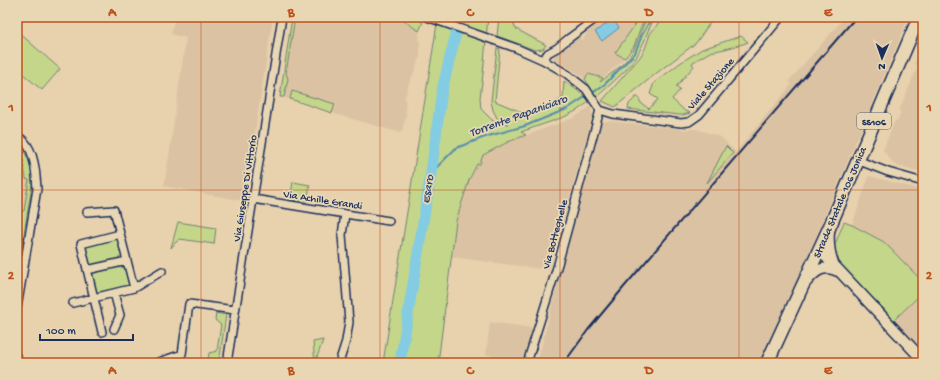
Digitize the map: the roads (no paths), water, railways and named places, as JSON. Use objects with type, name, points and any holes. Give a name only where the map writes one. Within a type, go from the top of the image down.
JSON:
[{"type":"main road","name":"Strada Statale 106 Jonica","points":[[767,363],[830,226],[919,17]]},
{"type":"street","name":"Via Giuseppe Di Vittorio","points":[[227,363],[282,17]]},
{"type":"street","points":[[427,17],[503,43],[543,60],[567,74],[586,89],[600,110]]},
{"type":"street","points":[[543,60],[548,53],[557,48],[598,17]]},
{"type":"street","name":"Viale Stazione","points":[[600,110],[613,114],[689,122],[702,112],[781,17]]},
{"type":"street","name":"Via Botteghelle","points":[[527,363],[558,264],[600,110]]},
{"type":"street","points":[[17,135],[25,142],[33,156],[36,170],[37,189],[17,308]]},
{"type":"street","points":[[857,160],[888,172],[923,182]]},
{"type":"street","name":"Via Achille Grandi","points":[[253,199],[389,221]]},
{"type":"street","points":[[87,212],[114,210],[134,288]]},
{"type":"street","points":[[339,363],[346,341],[349,322],[342,234],[344,214]]},
{"type":"street","points":[[830,226],[828,237],[829,253],[833,263],[923,360]]},
{"type":"street","points":[[102,332],[81,244],[120,234]]},
{"type":"street","points":[[817,253],[820,260],[839,271]]},
{"type":"street","points":[[87,270],[127,261]]},
{"type":"street","points":[[801,288],[811,275],[820,269],[833,268],[839,271]]},
{"type":"street","points":[[73,303],[134,288],[162,271]]},
{"type":"street","points":[[114,293],[120,315],[114,329]]},
{"type":"street","points":[[156,363],[182,354],[189,304],[235,310]]},
{"type":"street","points":[[17,357],[18,363]]},
{"type":"water","points":[[613,19],[619,28],[602,41],[595,32]]},
{"type":"waterway","name":"Esaro","points":[[400,363],[431,173],[442,90],[460,17]]},
{"type":"waterway","name":"Torrente Papaniciaro","points":[[592,93],[605,84],[635,53],[642,35],[652,17]]},
{"type":"waterway","name":"Torrente Papaniciaro","points":[[431,173],[456,148],[485,137],[525,126],[567,109],[588,95]]},
{"type":"railway","points":[[564,363],[588,330],[624,287],[856,17]]}]
